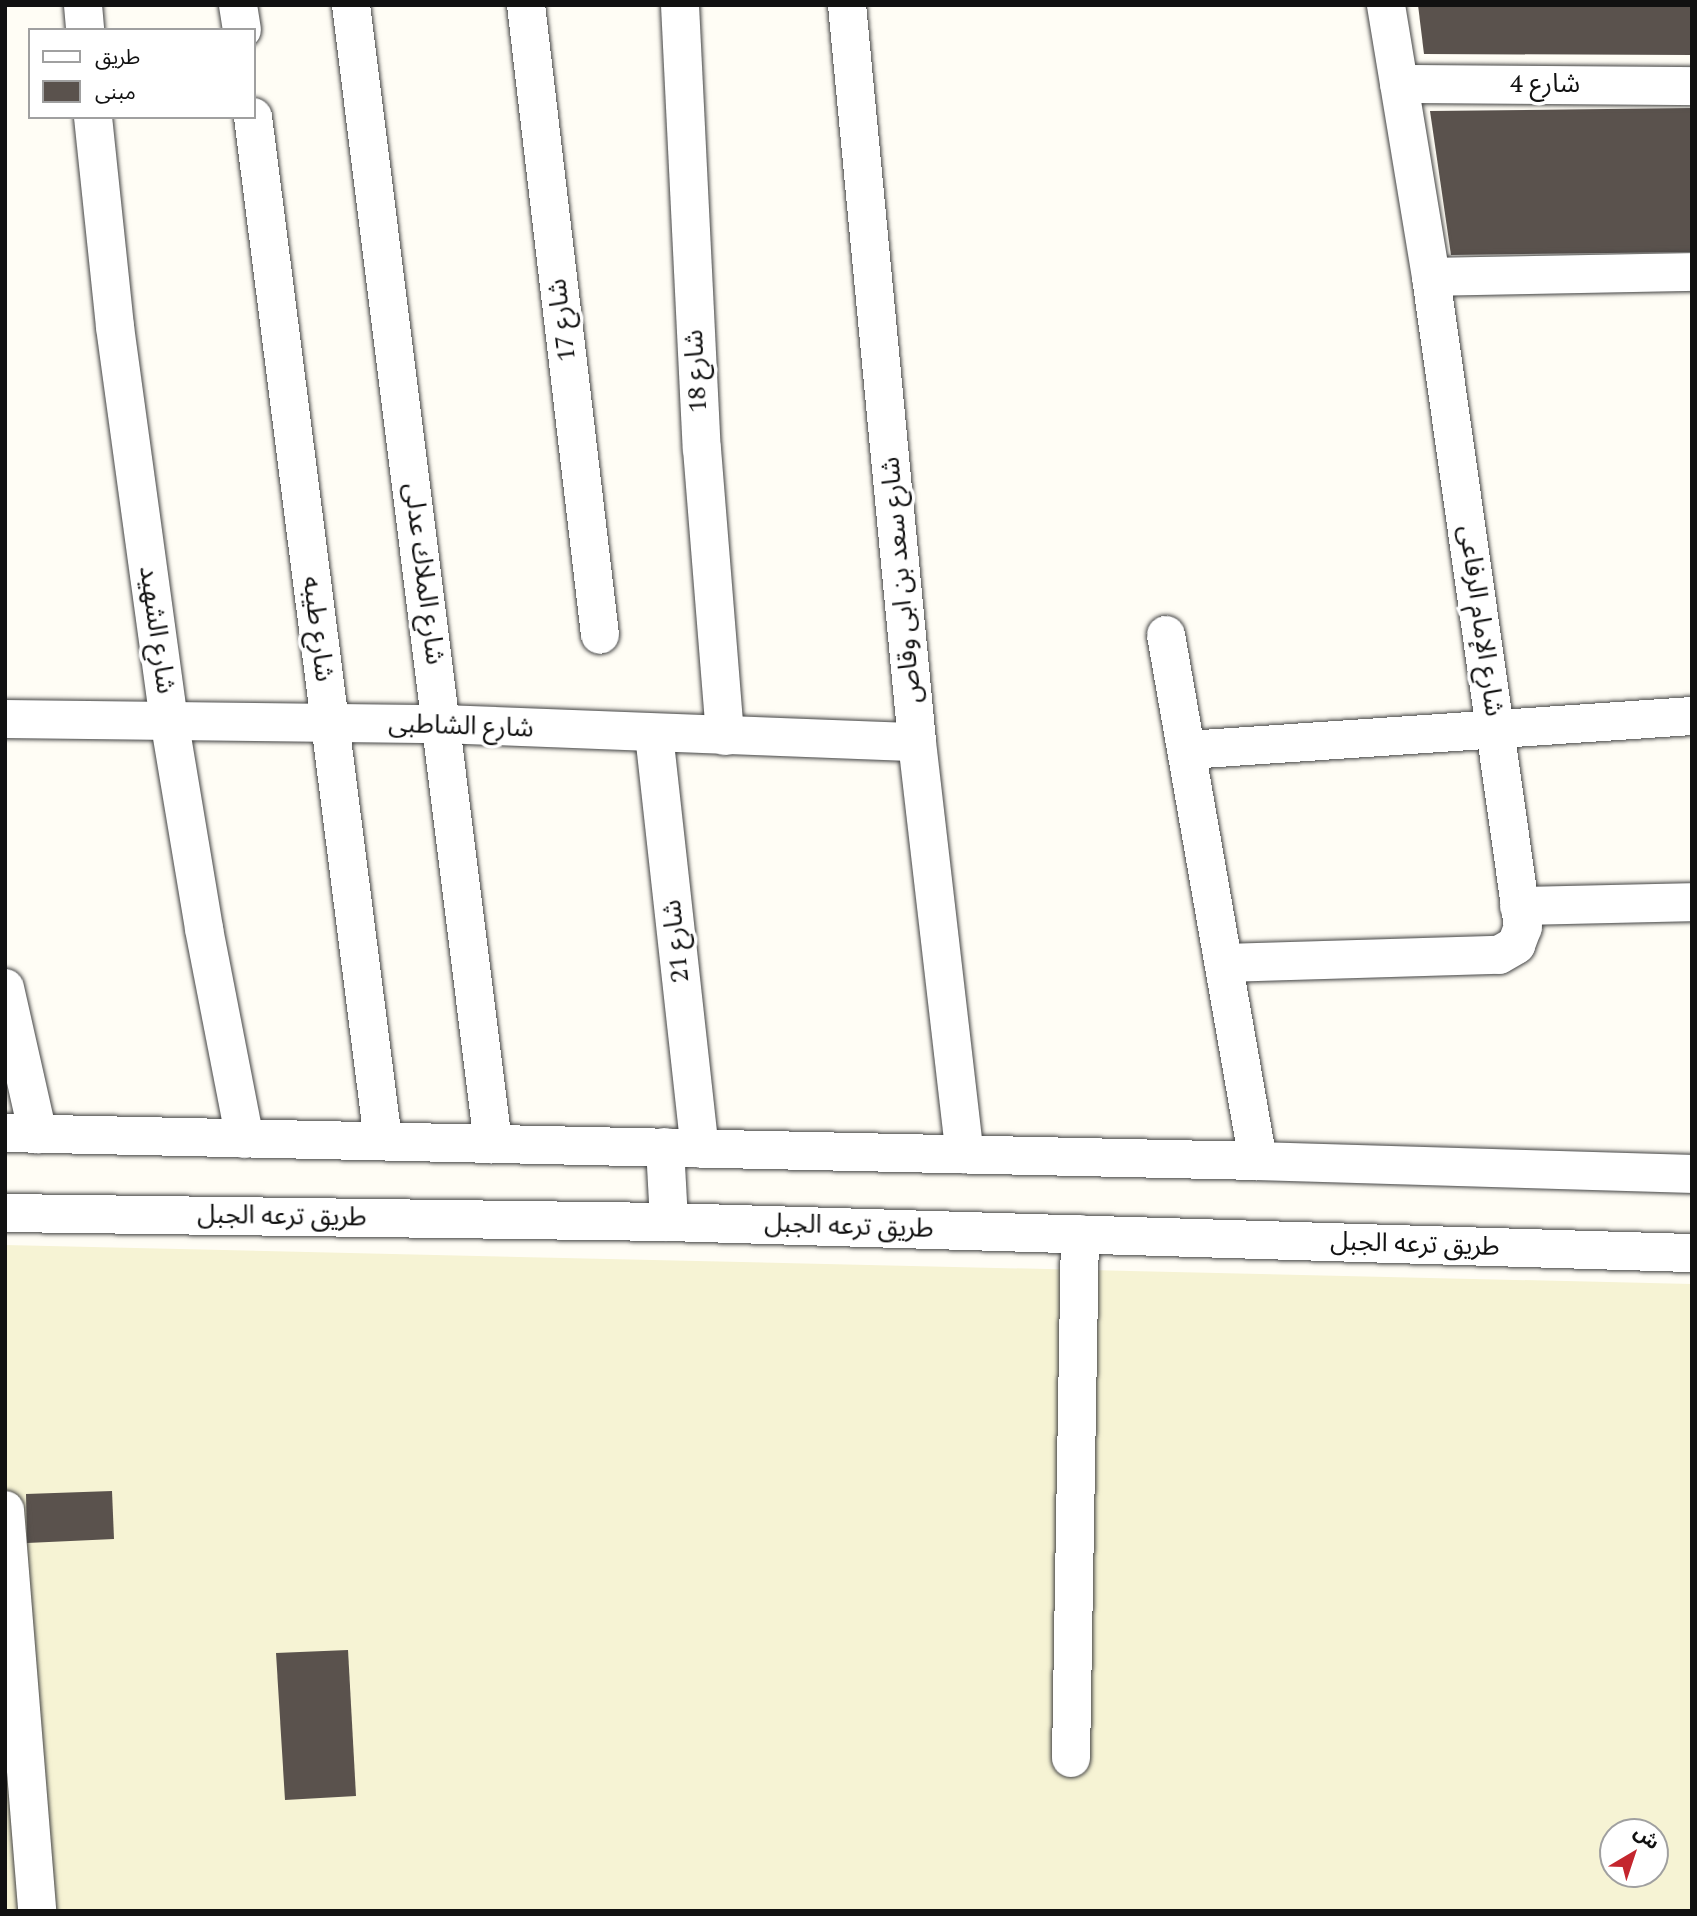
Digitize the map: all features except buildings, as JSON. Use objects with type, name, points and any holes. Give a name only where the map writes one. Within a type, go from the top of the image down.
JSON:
[{"type":"street","points":[[83,5],[85,28]]},
{"type":"street","points":[[239,5],[242,28]]},
{"type":"street","name":"شارع الملاك عدلى","points":[[351,5],[493,1144]]},
{"type":"street","name":"شارع 17","points":[[526,5],[600,635]]},
{"type":"street","name":"شارع 18","points":[[680,5],[702,449],[724,736]]},
{"type":"street","name":"شارع سعد بن ابى وقاص","points":[[846,5],[917,742],[965,1154]]},
{"type":"street","name":"شارع الإمام الرفاعى","points":[[1224,963],[1499,954],[1508,951],[1521,936],[1495,730],[1431,277],[1386,5]]},
{"type":"street","name":"شارع 4","points":[[1399,84],[1692,86]]},
{"type":"street","name":"شارع الشهيد","points":[[93,119],[117,340],[169,719],[204,929],[245,1139]]},
{"type":"street","name":"شارع طيبه","points":[[253,119],[383,1141]]},
{"type":"street","points":[[1431,277],[1692,272]]},
{"type":"street","points":[[1166,635],[1258,1161]]},
{"type":"street","points":[[1188,750],[1692,716]]},
{"type":"street","name":"شارع الشاطبى","points":[[5,719],[169,719],[329,725],[442,724],[917,742]]},
{"type":"street","name":"شارع 21","points":[[653,734],[683,1148],[669,1222]]},
{"type":"street","points":[[1519,906],[1692,902]]},
{"type":"street","points":[[5,988],[22,1134],[1258,1161],[1692,1174]]},
{"type":"street","name":"طريق ترعه الجبل","points":[[5,1213],[669,1222],[1692,1253]]},
{"type":"street","points":[[1071,1758],[1080,1234]]},
{"type":"street","points":[[5,1510],[37,1911]]},
{"type":"shaded area","points":[[5,1245],[1692,1284],[1692,1911],[5,1911]]}]
